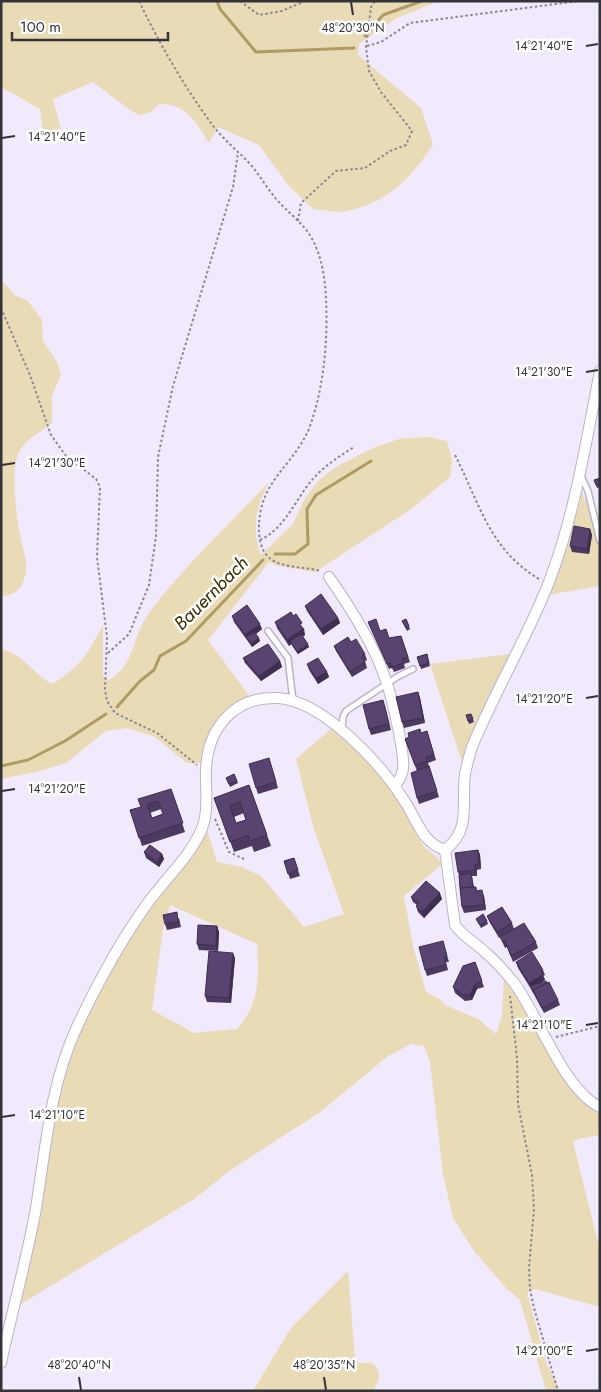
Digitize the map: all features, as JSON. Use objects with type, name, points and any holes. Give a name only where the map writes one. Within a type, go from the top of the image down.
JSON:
[{"type":"street","points":[[444,850],[454,843],[463,824],[465,774],[472,747],[548,583],[565,534],[580,474],[600,372]]},
{"type":"street","points":[[329,578],[370,645],[386,684],[401,746],[403,769],[400,780],[394,786]]},
{"type":"street","points":[[1,1363],[35,1210],[51,1102],[64,1056],[115,952],[150,900],[186,856],[199,836],[206,816],[206,768],[213,736],[229,713],[238,707],[263,699],[276,698],[293,702],[316,712],[342,731],[394,786],[427,841],[444,850]]},
{"type":"street","points":[[444,850],[455,925],[460,933],[500,966],[516,986],[579,1091],[588,1101],[600,1107]]},
{"type":"lane","points":[[580,474],[588,491],[600,541]]},
{"type":"lane","points":[[268,631],[288,658],[293,702]]},
{"type":"lane","points":[[342,731],[343,717],[346,711],[386,684],[413,669]]},
{"type":"path","points":[[139,1],[190,92],[216,129],[251,166],[279,202],[298,221],[314,243],[325,280],[326,332],[321,375],[309,428],[300,445],[275,477],[264,497],[259,523],[260,540],[265,554],[272,560],[320,571],[329,578]]},
{"type":"path","points":[[240,1],[259,15],[282,11],[305,1]]},
{"type":"path","points":[[298,221],[301,203],[336,171],[365,168],[390,151],[406,145],[412,131],[381,92],[369,71],[366,47],[371,7],[374,1]]},
{"type":"path","points":[[366,47],[382,42],[410,23],[580,1]]},
{"type":"path","points":[[108,654],[128,634],[149,585],[156,536],[158,457],[173,386],[233,187],[238,152]]},
{"type":"path","points":[[1,308],[30,375],[51,435],[66,456],[96,480],[100,487],[97,557],[108,654],[105,690],[107,701],[115,714],[157,733],[194,763],[206,768]]},
{"type":"path","points":[[260,540],[268,536],[279,526],[312,479],[329,464],[354,447]]},
{"type":"path","points":[[455,456],[492,534],[507,554],[521,568],[548,583]]},
{"type":"path","points":[[206,816],[218,822],[229,852],[244,860]]},
{"type":"path","points":[[516,986],[510,992],[509,1001],[517,1058],[518,1104],[532,1175],[534,1209],[529,1268],[530,1289],[558,1391]]},
{"type":"path","points":[[548,1040],[600,1026]]},
{"type":"shaded area","points":[[1,1],[439,1],[397,18],[359,44],[358,55],[421,108],[433,144],[417,167],[386,195],[361,207],[339,212],[313,209],[289,186],[259,145],[218,127],[209,143],[190,116],[177,107],[159,104],[151,112],[140,115],[93,82],[53,99],[61,130],[56,138],[47,138],[43,134],[40,109],[1,87]]},
{"type":"shaded area","points":[[1,280],[16,296],[28,301],[42,320],[43,341],[57,362],[61,374],[52,396],[52,423],[28,441],[18,454],[15,472],[15,494],[18,526],[26,560],[26,571],[24,581],[17,591],[1,596]]},
{"type":"shaded area","points":[[427,437],[447,441],[452,460],[450,477],[411,509],[315,572],[279,566],[269,562],[208,640],[250,697],[230,708],[216,722],[207,740],[201,763],[187,763],[155,737],[128,728],[106,731],[66,763],[40,771],[1,779],[1,649],[16,655],[52,684],[70,672],[83,659],[103,625],[103,676],[109,680],[124,667],[144,621],[162,596],[269,482],[256,518],[256,536],[261,555],[293,524],[305,498],[319,480],[336,467],[373,448],[399,439]]},
{"type":"shaded area","points":[[581,492],[591,514],[597,538],[600,586],[547,595],[560,567]]},
{"type":"shaded area","points":[[511,654],[463,765],[430,664]]},
{"type":"shaded area","points":[[332,728],[380,776],[397,797],[421,842],[442,864],[404,896],[413,946],[426,992],[440,999],[445,1005],[478,1019],[496,1034],[502,1016],[504,980],[522,1003],[546,1044],[600,1111],[600,1135],[578,1139],[573,1142],[600,1251],[600,1307],[535,1289],[527,1292],[546,1362],[560,1391],[546,1391],[520,1300],[507,1289],[474,1251],[453,1218],[443,1174],[430,1062],[424,1046],[411,1044],[388,1056],[319,1113],[232,1169],[194,1199],[19,1305],[52,1111],[74,1041],[118,953],[206,827],[217,862],[242,867],[261,876],[304,927],[344,914],[313,826],[296,759]],"holes":[[[170,905],[257,944],[258,978],[254,1000],[245,1020],[237,1029],[194,1033],[152,1010],[163,929]]]},
{"type":"shaded area","points":[[348,1271],[355,1360],[360,1363],[372,1363],[378,1370],[378,1379],[374,1391],[253,1391],[291,1328]]},
{"type":"building","points":[[600,478],[600,484],[596,485],[594,480]]},
{"type":"building","points":[[574,526],[590,529],[587,549],[570,546]]},
{"type":"building","points":[[321,594],[338,618],[321,629],[305,606]]},
{"type":"building","points":[[247,605],[260,624],[245,635],[232,616]]},
{"type":"building","points":[[291,612],[293,616],[296,614],[302,623],[300,624],[303,629],[287,640],[275,622]]},
{"type":"building","points":[[376,619],[380,631],[386,629],[389,638],[401,636],[408,657],[402,659],[403,663],[392,667],[390,663],[387,664],[368,622]]},
{"type":"building","points":[[406,619],[409,626],[406,628],[402,621]]},
{"type":"building","points":[[254,632],[259,638],[251,644],[246,637]]},
{"type":"building","points":[[301,634],[308,644],[297,652],[290,641]]},
{"type":"building","points":[[348,637],[351,642],[356,639],[365,654],[362,656],[365,662],[350,672],[334,646]]},
{"type":"building","points":[[268,644],[280,661],[259,676],[243,658]]},
{"type":"building","points":[[427,654],[429,663],[420,666],[417,657]]},
{"type":"building","points":[[318,658],[327,672],[316,678],[307,664]]},
{"type":"building","points":[[418,692],[423,718],[402,722],[396,697]]},
{"type":"building","points":[[383,700],[389,724],[369,729],[363,705]]},
{"type":"building","points":[[471,714],[473,719],[468,721],[466,715]]},
{"type":"building","points":[[420,729],[421,733],[427,731],[434,755],[426,757],[427,761],[415,765],[405,739],[409,737],[408,733]]},
{"type":"building","points":[[269,758],[276,782],[256,788],[249,764]]},
{"type":"building","points":[[429,766],[437,791],[417,798],[411,773]]},
{"type":"building","points":[[234,774],[237,781],[229,784],[226,778]]},
{"type":"building","points":[[249,785],[267,835],[250,841],[248,835],[230,842],[214,798]],"holes":[[[240,802],[246,820],[236,823],[230,806]]]},
{"type":"building","points":[[171,789],[183,823],[139,838],[130,810],[141,807],[138,799]],"holes":[[[158,801],[163,814],[152,818],[147,804]]]},
{"type":"building","points":[[150,845],[162,854],[157,862],[144,852]]},
{"type":"building","points":[[478,850],[479,864],[475,864],[475,870],[458,872],[455,853]]},
{"type":"building","points":[[294,858],[298,870],[288,874],[284,861]]},
{"type":"building","points":[[471,873],[473,887],[460,888],[459,875]]},
{"type":"building","points":[[426,881],[440,893],[422,912],[416,906],[419,903],[411,897]]},
{"type":"building","points":[[476,887],[476,891],[482,890],[484,905],[462,907],[460,888]]},
{"type":"building","points":[[502,907],[512,923],[497,932],[487,916]]},
{"type":"building","points":[[177,912],[178,922],[165,924],[163,915]]},
{"type":"building","points":[[483,914],[487,921],[480,925],[476,919]]},
{"type":"building","points":[[524,923],[536,942],[511,956],[505,941],[503,942],[500,937]]},
{"type":"building","points":[[198,925],[217,926],[216,946],[197,944]]},
{"type":"building","points":[[443,941],[447,956],[444,957],[446,965],[425,970],[419,947]]},
{"type":"building","points":[[209,951],[233,953],[229,998],[205,996]]},
{"type":"building","points":[[532,952],[543,970],[541,971],[543,975],[529,983],[516,962]]},
{"type":"building","points":[[475,962],[482,981],[475,984],[470,995],[463,995],[453,987],[463,966]]},
{"type":"building","points":[[546,981],[547,983],[533,990],[534,993],[530,986]]},
{"type":"building","points":[[549,982],[558,1000],[542,1008],[533,990]]},
{"type":"waterway","points":[[217,1],[220,9],[256,52],[354,48]]},
{"type":"waterway","points":[[365,36],[383,15],[422,1]]},
{"type":"waterway","name":"Bauernbach","points":[[275,554],[295,554],[308,544],[307,509],[316,495],[371,461]]},
{"type":"waterway","name":"Bauernbach","points":[[117,707],[140,681],[154,670],[160,656],[186,641],[263,560]]},
{"type":"waterway","name":"Bauernbach","points":[[1,766],[28,760],[65,741],[106,714]]}]
